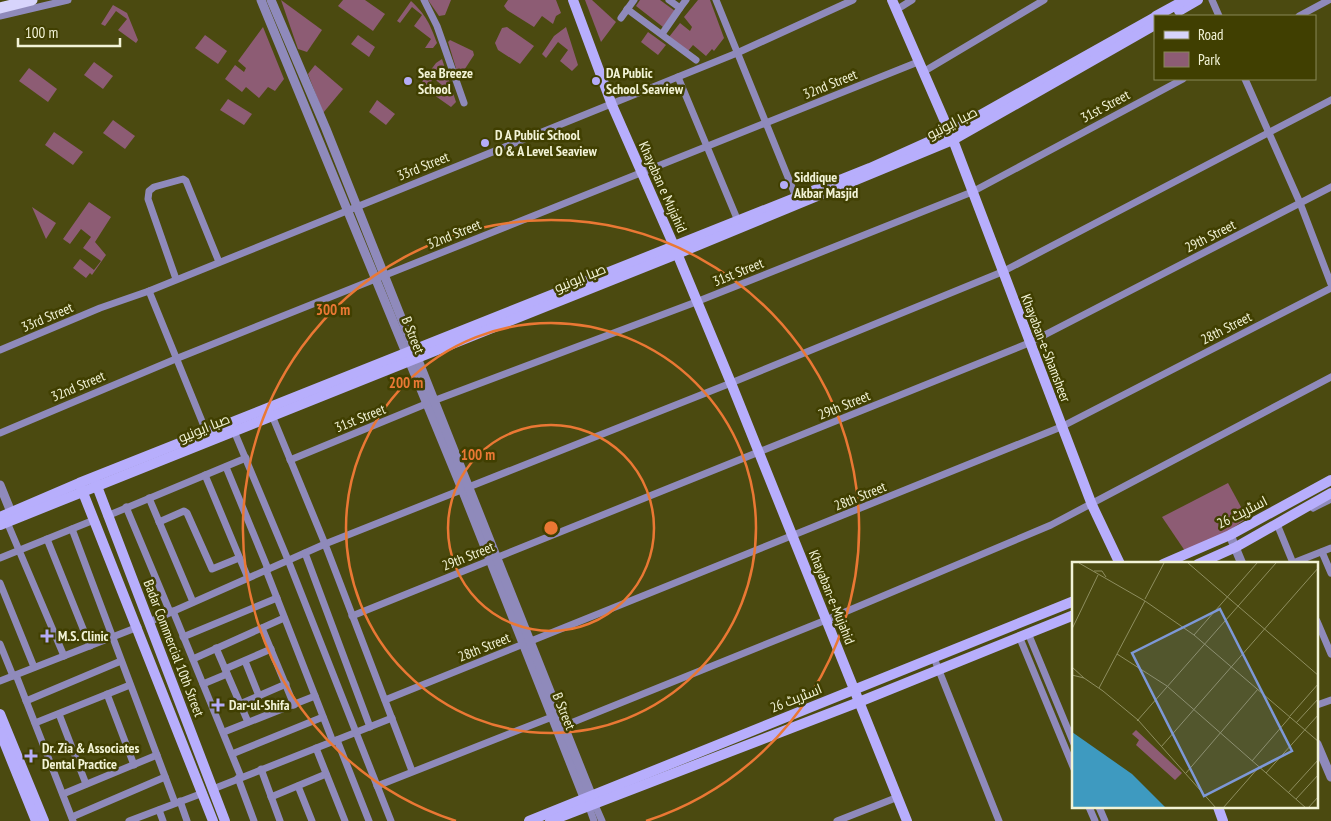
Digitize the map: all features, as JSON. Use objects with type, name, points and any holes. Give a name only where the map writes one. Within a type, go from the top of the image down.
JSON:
[{"type":"main road","points":[[0,8],[32,0]]},
{"type":"main road","name":"Khayaban e Mujahid","points":[[573,0],[612,105],[676,250],[731,383]]},
{"type":"main road","points":[[1172,15],[1198,0]]},
{"type":"main road","name":"صبا ایونیو","points":[[1157,15],[1181,1]]},
{"type":"main road","name":"Khayaban-e-Shamsheer","points":[[894,5],[951,136],[1061,427],[1092,505],[1119,562]]},
{"type":"main road","name":"صبا ایونیو","points":[[676,250],[738,221],[951,136],[1154,17]]},
{"type":"main road","name":"صبا ایونیو","points":[[5,518],[676,250],[951,136],[1154,26]]},
{"type":"main road","name":"Khayaban-e-Mujahid","points":[[731,383],[907,821]]},
{"type":"main road","name":"صبا ایونیو","points":[[208,437],[234,431],[270,412]]},
{"type":"main road","name":"اسٹریٹ 26","points":[[1168,562],[1230,535],[1331,480]]},
{"type":"main road","name":"Badar Commercial 10th Street","points":[[96,481],[107,516],[225,821]]},
{"type":"main road","name":"Badar Commercial 10th Street","points":[[81,487],[138,627],[213,821]]},
{"type":"main road","name":"اسٹریٹ 26","points":[[1202,562],[1236,547],[1331,494]]},
{"type":"main road","name":"اسٹریٹ 26","points":[[550,821],[590,801],[854,689],[1072,603]]},
{"type":"main road","name":"اسٹریٹ 26","points":[[529,821],[590,801],[859,702],[1072,616]]},
{"type":"main road","points":[[0,714],[44,821]]},
{"type":"main road","points":[[0,732],[3,750],[36,821]]},
{"type":"main road","points":[[1218,808],[1224,821]]},
{"type":"street","points":[[0,16],[68,0]]},
{"type":"street","name":"B Street","points":[[261,0],[352,208]]},
{"type":"street","name":"B Street","points":[[271,0],[379,277],[560,728],[590,801],[602,821]]},
{"type":"street","points":[[424,0],[437,26],[464,102]]},
{"type":"street","points":[[621,18],[634,0]]},
{"type":"street","points":[[669,0],[680,8]]},
{"type":"street","points":[[662,34],[686,0]]},
{"type":"street","points":[[716,0],[796,197]]},
{"type":"street","name":"33rd Street","points":[[0,350],[100,308],[149,291],[612,105],[737,53],[852,0]]},
{"type":"street","points":[[894,5],[912,0]]},
{"type":"street","points":[[923,72],[1044,0]]},
{"type":"street","points":[[1212,0],[1219,15]]},
{"type":"street","points":[[1301,15],[1329,0]]},
{"type":"street","points":[[627,9],[696,60]]},
{"type":"street","name":"32nd Street","points":[[0,433],[178,358],[766,121],[918,62]]},
{"type":"street","points":[[678,77],[738,221]]},
{"type":"street","name":"31st Street","points":[[290,460],[430,403],[696,302],[972,192],[1181,80]]},
{"type":"street","points":[[1245,80],[1300,203],[1331,286]]},
{"type":"street","points":[[149,622],[324,544],[731,383],[1002,272],[1331,100]]},
{"type":"street","points":[[176,279],[148,199],[149,191],[154,186],[183,179],[186,182],[219,262]]},
{"type":"street","name":"29th Street","points":[[352,616],[1029,344],[1331,187]]},
{"type":"street","name":"28th Street","points":[[385,700],[793,537],[1061,427],[1331,286]]},
{"type":"street","points":[[149,291],[178,358],[208,437]]},
{"type":"street","points":[[560,728],[826,620],[1051,524],[1092,505],[1331,377]]},
{"type":"street","points":[[270,412],[324,544],[412,771]]},
{"type":"street","points":[[234,431],[288,560],[391,821]]},
{"type":"street","points":[[107,516],[246,458]]},
{"type":"street","points":[[226,467],[323,717],[369,821]]},
{"type":"street","points":[[205,476],[248,578]]},
{"type":"street","points":[[0,485],[5,518],[64,656]]},
{"type":"street","points":[[149,498],[193,602]]},
{"type":"street","points":[[1292,562],[1277,525],[1331,499]]},
{"type":"street","points":[[126,507],[224,732],[254,821]]},
{"type":"street","points":[[159,522],[184,511],[187,512],[212,569],[239,558]]},
{"type":"street","points":[[0,558],[94,520]]},
{"type":"street","points":[[72,529],[157,755],[187,821]]},
{"type":"street","points":[[1230,535],[1241,562]]},
{"type":"street","points":[[47,539],[90,646]]},
{"type":"street","points":[[1298,562],[1331,548]]},
{"type":"street","points":[[1322,552],[1331,574]]},
{"type":"street","points":[[304,553],[370,727]]},
{"type":"street","points":[[0,582],[34,667]]},
{"type":"street","points":[[183,637],[277,598]]},
{"type":"street","points":[[193,659],[284,618]]},
{"type":"street","points":[[1318,623],[1329,642],[1331,654]]},
{"type":"street","points":[[0,681],[138,627]]},
{"type":"street","points":[[262,628],[294,705]]},
{"type":"street","points":[[1024,635],[1072,740]]},
{"type":"street","points":[[1024,635],[1072,764]]},
{"type":"street","points":[[0,644],[26,701],[73,819],[166,777]]},
{"type":"street","name":"B Street","points":[[527,644],[552,717],[560,728]]},
{"type":"street","points":[[216,648],[248,722]]},
{"type":"street","points":[[204,684],[271,649]]},
{"type":"street","points":[[934,658],[998,821]]},
{"type":"street","points":[[26,701],[121,661]]},
{"type":"street","points":[[245,661],[259,696]]},
{"type":"street","points":[[240,704],[286,684]]},
{"type":"street","points":[[35,723],[130,685]]},
{"type":"street","points":[[107,694],[134,765]]},
{"type":"street","points":[[224,732],[315,696]]},
{"type":"street","points":[[1318,705],[1331,700]]},
{"type":"street","points":[[59,714],[86,784]]},
{"type":"street","points":[[232,754],[323,717]]},
{"type":"street","points":[[377,786],[552,717]]},
{"type":"street","points":[[213,789],[392,718]]},
{"type":"street","points":[[1318,746],[1331,777]]},
{"type":"street","points":[[316,748],[345,821]]},
{"type":"street","points":[[63,794],[157,755]]},
{"type":"street","points":[[261,770],[280,821]]},
{"type":"street","points":[[271,797],[326,774]]},
{"type":"street","points":[[298,786],[312,821]]},
{"type":"street","points":[[130,821],[203,793]]},
{"type":"street","points":[[838,821],[898,798]]},
{"type":"street","name":"B Street","points":[[590,801],[594,821]]},
{"type":"street","points":[[1089,808],[1095,821]]},
{"type":"street","points":[[1099,808],[1105,821]]},
{"type":"street","points":[[159,810],[163,821]]},
{"type":"green space","points":[[281,0],[322,30],[307,52],[298,49]]},
{"type":"green space","points":[[343,0],[365,0],[385,14],[373,31],[338,6]]},
{"type":"green space","points":[[428,0],[451,0],[445,15],[439,16]]},
{"type":"green space","points":[[508,0],[556,0],[561,13],[556,16],[553,24],[542,16],[534,27],[507,10],[504,6]]},
{"type":"green space","points":[[585,0],[592,0],[616,22],[601,42]]},
{"type":"green space","points":[[640,0],[660,0],[675,11],[663,27],[636,6]]},
{"type":"green space","points":[[698,0],[710,0],[724,38],[714,51],[712,49],[706,56],[693,45],[688,51],[669,37],[680,23],[690,31],[692,27],[684,17]]},
{"type":"green space","points":[[411,1],[424,15],[430,25],[437,43],[433,48],[425,48],[431,39],[414,26],[422,15],[412,7],[400,23],[397,21]]},
{"type":"green space","points":[[113,5],[127,13],[138,40],[136,43],[118,30],[127,19],[116,11],[105,26],[101,24]]},
{"type":"green space","points":[[263,27],[284,79],[275,91],[268,87],[259,98],[246,87],[242,92],[225,79],[235,65],[244,72],[246,68],[238,61]]},
{"type":"green space","points":[[507,27],[534,46],[520,64],[498,50],[495,43],[502,28]]},
{"type":"green space","points":[[566,27],[578,65],[572,71],[560,61],[568,50],[558,42],[546,58],[542,54],[554,36]]},
{"type":"green space","points":[[648,32],[666,45],[658,55],[641,42]]},
{"type":"green space","points":[[205,35],[227,51],[218,64],[195,48]]},
{"type":"green space","points":[[358,35],[375,47],[369,57],[351,44]]},
{"type":"green space","points":[[450,40],[473,51],[474,55],[459,78],[448,42]]},
{"type":"green space","points":[[442,59],[456,102],[451,107],[434,95],[442,85],[433,78],[429,87],[425,84],[419,91],[418,87],[436,63]]},
{"type":"green space","points":[[94,62],[113,76],[103,89],[84,75]]},
{"type":"green space","points":[[315,65],[343,89],[323,113],[308,74]]},
{"type":"green space","points":[[29,68],[57,89],[48,102],[19,81]]},
{"type":"green space","points":[[228,99],[252,114],[244,125],[220,110]]},
{"type":"green space","points":[[377,100],[395,114],[386,125],[369,112]]},
{"type":"green space","points":[[113,120],[135,136],[125,149],[103,133]]},
{"type":"green space","points":[[54,132],[83,152],[73,165],[45,145]]},
{"type":"green space","points":[[89,202],[111,217],[95,242],[106,255],[92,275],[90,273],[86,278],[73,268],[80,259],[94,270],[101,261],[83,248],[91,237],[81,229],[70,244],[63,239]]},
{"type":"green space","points":[[32,207],[56,223],[46,239]]},
{"type":"green space","points":[[1228,483],[1247,518],[1227,532],[1185,551],[1162,517]]},
{"type":"place","name":"Sea Breeze School","points":[[408,81]]},
{"type":"place","name":"DA Public School Seaview","points":[[596,81]]},
{"type":"place","name":"D A Public School O & A Level Seaview","points":[[485,143]]},
{"type":"place","name":"Siddique Akbar Masjid","points":[[784,185]]},
{"type":"place","name":"M.S. Clinic","points":[[47,636]]},
{"type":"place","name":"Dar-ul-Shifa","points":[[218,705]]},
{"type":"place","name":"Dr. Zia & Associates Dental Practice","points":[[31,756]]}]
